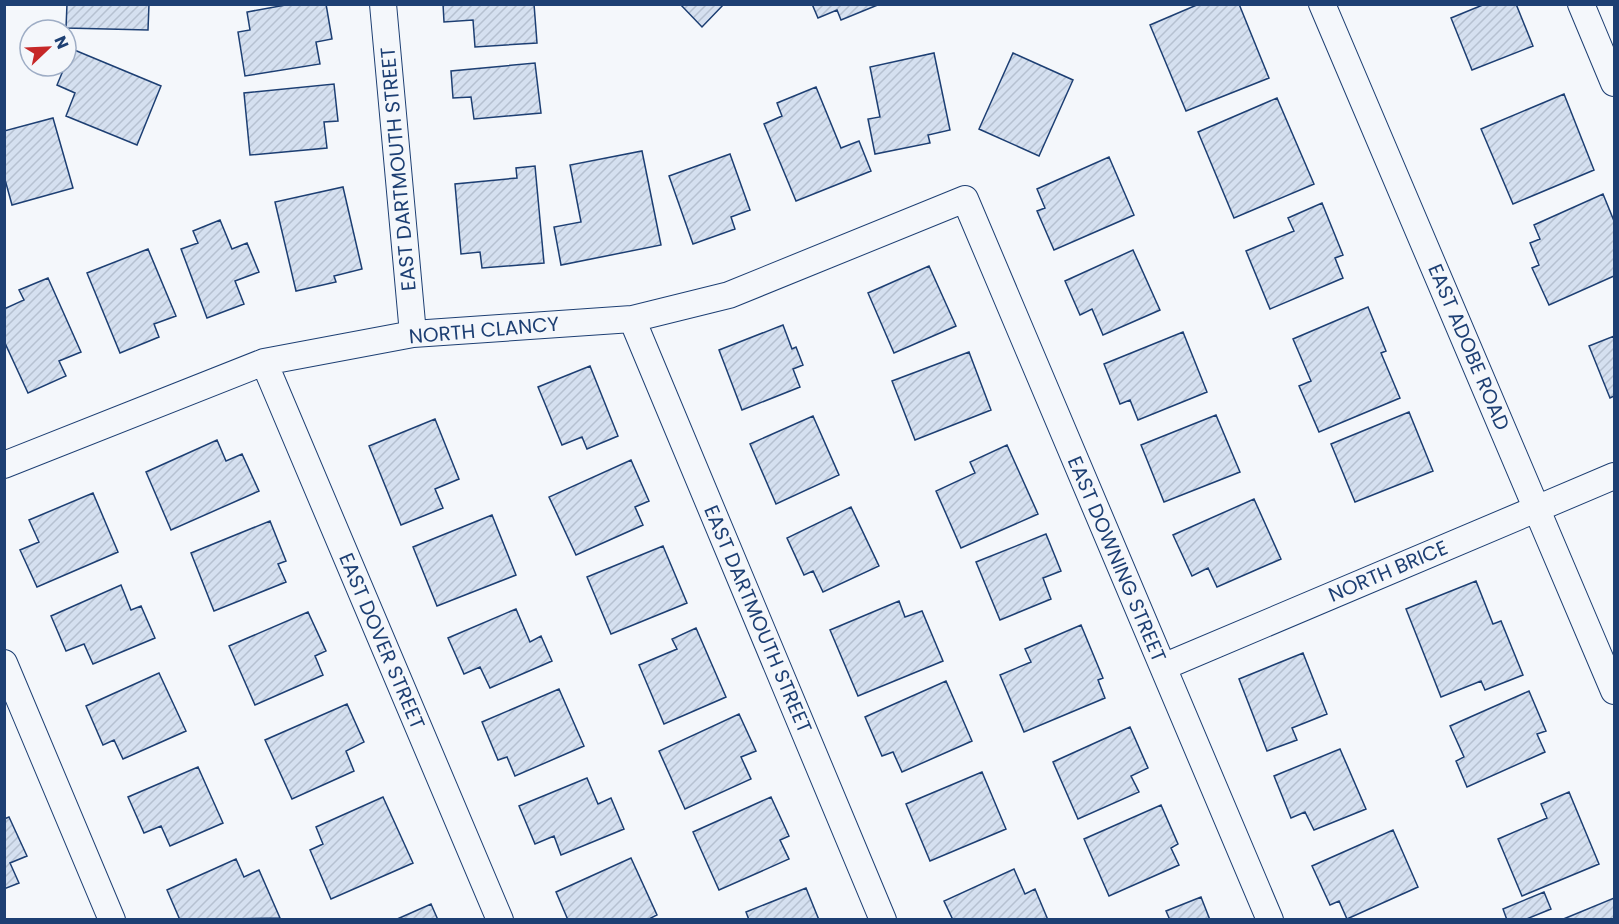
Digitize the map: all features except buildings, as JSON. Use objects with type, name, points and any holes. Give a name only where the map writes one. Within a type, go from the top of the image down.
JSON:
[{"type":"street","name":"EAST DARTMOUTH STREET","points":[[383,4],[413,334]]},
{"type":"street","name":"EAST ADOBE ROAD","points":[[1322,4],[1614,691]]},
{"type":"street","points":[[1581,4],[1614,83]]},
{"type":"street","name":"NORTH CLANCY","points":[[4,465],[264,362],[413,334],[632,319],[729,295],[964,200]]},
{"type":"street","name":"EAST DOWNING STREET","points":[[964,200],[1270,920]]},
{"type":"street","name":"EAST DARTMOUTH STREET","points":[[632,319],[883,920]]},
{"type":"street","name":"EAST DOVER STREET","points":[[264,362],[500,920]]},
{"type":"street","name":"NORTH BRICE","points":[[1163,667],[1614,476]]},
{"type":"street","points":[[4,663],[105,917]]}]
